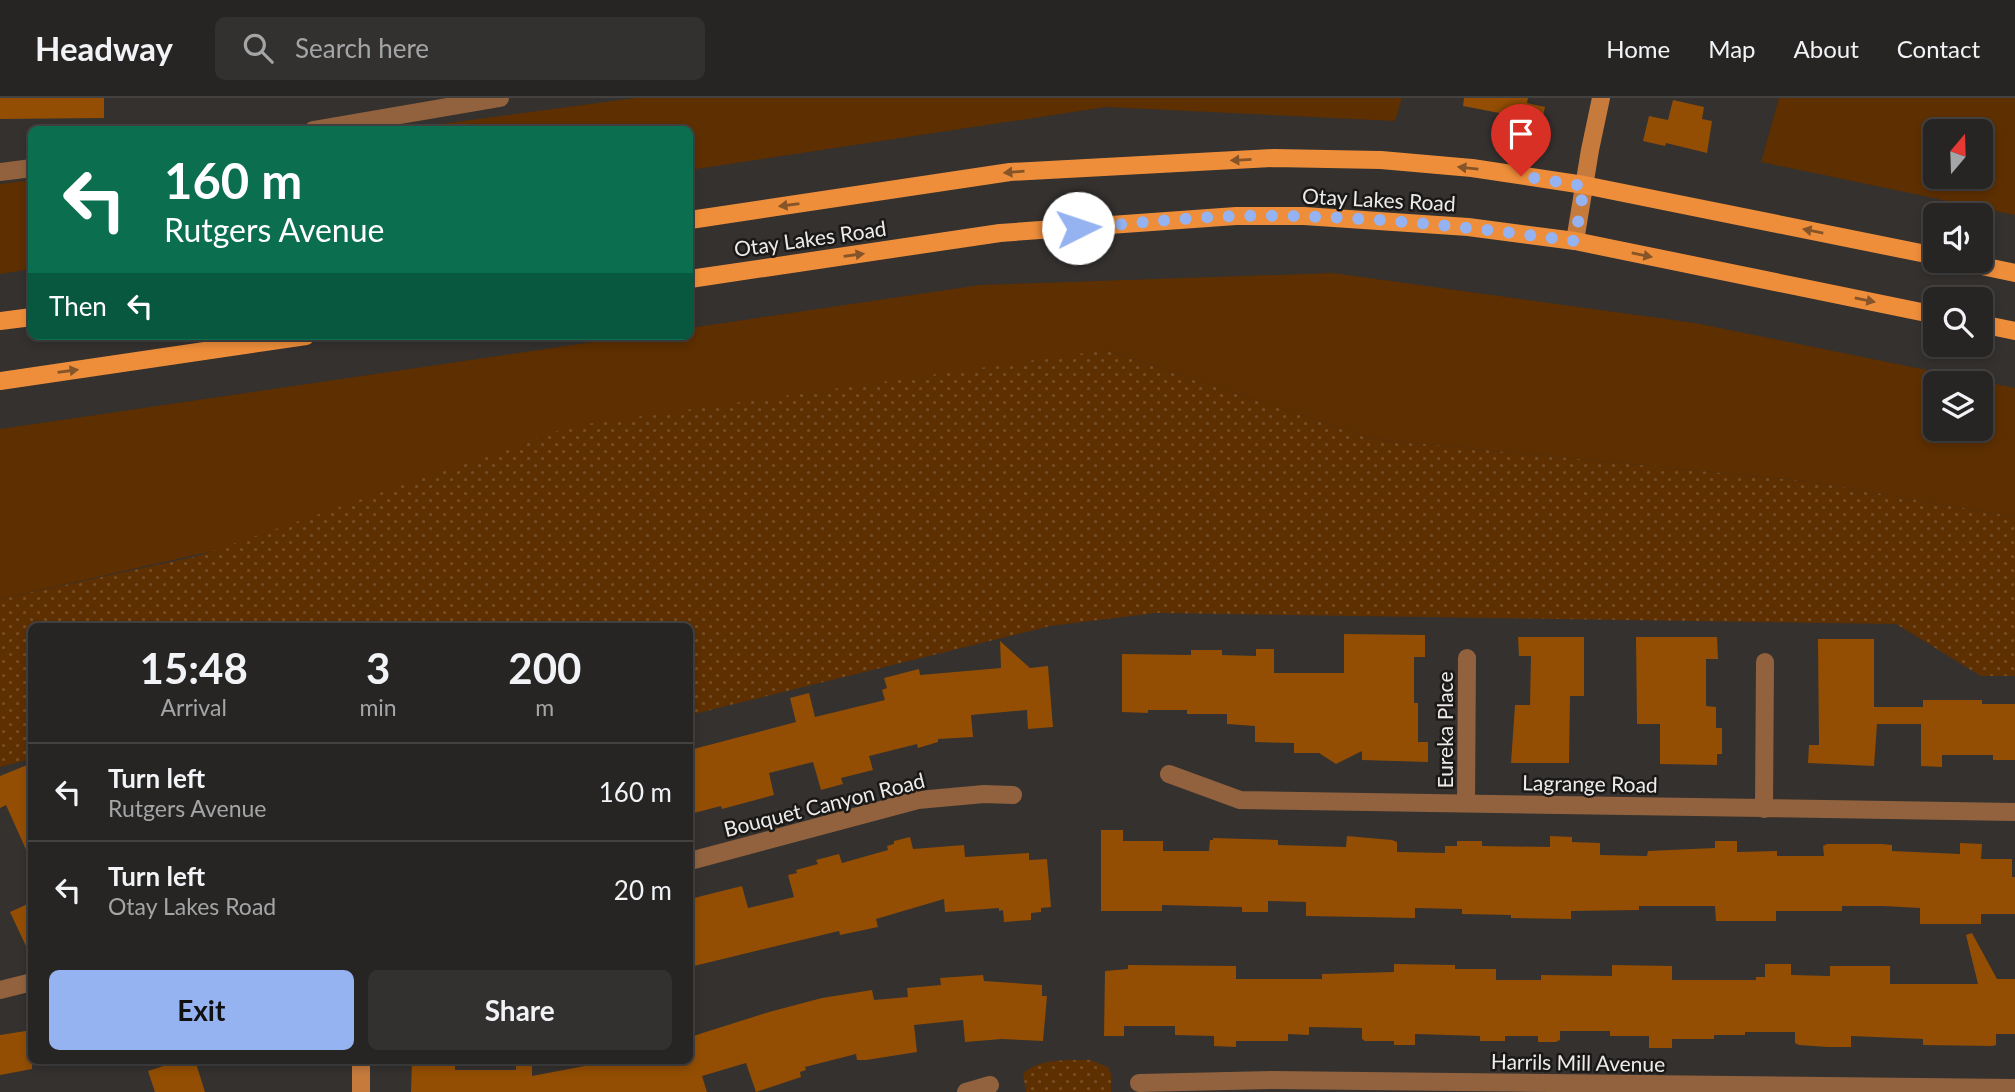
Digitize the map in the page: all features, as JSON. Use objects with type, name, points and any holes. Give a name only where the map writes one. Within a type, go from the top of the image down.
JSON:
[{"type":"main road","points":[[1575,241],[1601,98]]},
{"type":"main road","name":"Otay Lakes Road","points":[[693,220],[1010,172],[1274,158],[1394,161],[1472,169],[1584,186],[1923,253]]},
{"type":"main road","name":"Otay Lakes Road","points":[[693,279],[1000,233],[1236,216],[1304,216],[1468,226],[1575,241],[1923,312]]},
{"type":"main road","points":[[1993,268],[2015,273]]},
{"type":"main road","points":[[0,321],[28,318]]},
{"type":"main road","points":[[1993,326],[2015,331]]},
{"type":"main road","points":[[0,381],[279,340]]},
{"type":"main road","points":[[361,1064],[361,1092]]},
{"type":"street","points":[[336,126],[500,98]]},
{"type":"street","points":[[0,172],[28,168]]},
{"type":"street","name":"Eureka Place","points":[[1466,803],[1467,658]]},
{"type":"street","points":[[1764,809],[1765,662]]},
{"type":"street","name":"Lagrange Road","points":[[1169,774],[1240,800],[2015,812]]},
{"type":"street","name":"Bouquet Canyon Road","points":[[693,860],[918,800],[984,794],[1013,795]]},
{"type":"street","points":[[0,990],[28,983]]},
{"type":"street","name":"Harrils Mill Avenue","points":[[1139,1083],[1271,1086],[2015,1088]]},
{"type":"street","points":[[966,1092],[990,1085]]},
{"type":"shaded area","points":[[635,98],[1402,98],[1395,121],[1106,107],[693,170],[693,126],[425,126]]},
{"type":"shaded area","points":[[1779,98],[2015,98],[2015,215],[1993,210],[1993,203],[1957,203],[1761,162]]},
{"type":"shaded area","points":[[28,180],[28,269],[0,274],[0,184]]},
{"type":"shaded area","points":[[1333,273],[1695,323],[1931,371],[1923,371],[1923,441],[1993,441],[1993,384],[2015,388],[2015,517],[1813,482],[1373,439],[1106,350],[0,599],[0,429],[607,340],[693,340],[693,328],[980,285]]},
{"type":"shaded area","points":[[1106,350],[1373,439],[1813,482],[2015,517],[2015,676],[1981,676],[1896,624],[1155,613],[1050,626],[693,714],[693,623],[28,623],[28,760],[0,767],[0,599],[198,556],[572,426]]},
{"type":"shaded area","points":[[1090,1060],[1108,1067],[1111,1074],[1111,1092],[1026,1092],[1023,1074],[1036,1065],[1054,1061]]},
{"type":"building","points":[[0,98],[104,98],[104,118],[0,119]]},
{"type":"building","points":[[1464,98],[1528,98],[1527,103],[1545,107],[1540,131],[1513,125],[1515,116],[1463,106]]},
{"type":"building","points":[[1673,100],[1704,107],[1702,119],[1712,121],[1707,153],[1666,143],[1665,146],[1643,141],[1649,116],[1668,120]]},
{"type":"building","points":[[1344,634],[1425,635],[1425,657],[1414,657],[1414,703],[1418,703],[1418,742],[1428,742],[1428,762],[1362,760],[1362,751],[1336,764],[1319,753],[1294,753],[1294,743],[1255,742],[1255,726],[1227,724],[1227,714],[1187,714],[1187,710],[1122,712],[1122,654],[1191,655],[1191,650],[1222,650],[1222,655],[1256,656],[1256,649],[1274,649],[1274,673],[1344,673]]},
{"type":"building","points":[[1518,637],[1584,637],[1584,696],[1570,696],[1569,763],[1511,763],[1515,705],[1530,705],[1531,656],[1519,656]]},
{"type":"building","points":[[1636,637],[1717,637],[1718,659],[1706,659],[1706,706],[1716,707],[1716,728],[1722,728],[1722,754],[1717,754],[1717,765],[1660,764],[1660,724],[1637,724]]},
{"type":"building","points":[[1818,639],[1874,639],[1874,707],[1923,707],[1923,700],[1982,700],[1982,704],[2015,704],[2015,760],[1993,760],[1993,755],[1942,755],[1942,767],[1921,766],[1921,724],[1877,724],[1874,766],[1808,763],[1809,745],[1819,745]]},
{"type":"building","points":[[1000,641],[1030,668],[1048,666],[1053,727],[1028,729],[1027,710],[971,715],[973,737],[938,739],[938,742],[918,748],[917,744],[869,756],[873,770],[841,778],[843,784],[821,790],[813,762],[769,773],[774,795],[722,809],[721,806],[693,813],[693,749],[796,722],[790,698],[809,693],[815,717],[885,700],[882,690],[887,688],[884,678],[919,669],[920,675],[1001,668]]},
{"type":"building","points":[[28,765],[28,854],[6,805],[0,808],[0,776]]},
{"type":"building","points":[[1101,830],[1123,830],[1123,841],[1163,841],[1163,851],[1209,851],[1210,840],[1213,838],[1278,840],[1278,845],[1346,847],[1347,836],[1392,840],[1397,842],[1397,852],[1445,853],[1445,846],[1457,846],[1457,841],[1482,841],[1482,846],[1550,847],[1550,836],[1572,837],[1572,842],[1600,843],[1600,855],[1647,856],[1648,851],[1715,848],[1715,841],[1737,841],[1737,852],[1777,851],[1777,856],[1824,856],[1823,846],[1827,844],[1882,844],[1892,845],[1892,851],[1960,854],[1960,843],[1982,844],[1981,859],[2012,859],[2015,914],[1981,914],[1981,924],[1920,924],[1920,908],[1842,906],[1842,911],[1776,911],[1776,921],[1716,921],[1715,906],[1639,906],[1639,910],[1571,911],[1571,919],[1511,918],[1511,915],[1462,914],[1462,909],[1415,908],[1415,918],[1306,916],[1306,902],[1268,901],[1268,912],[1242,912],[1242,907],[1162,905],[1162,911],[1101,911]]},
{"type":"building","points":[[910,837],[913,849],[964,845],[965,857],[1029,853],[1029,860],[1047,859],[1051,907],[1031,913],[1031,920],[1004,922],[1003,910],[999,911],[999,908],[945,912],[944,899],[876,919],[878,927],[840,935],[839,931],[693,966],[693,898],[742,886],[748,908],[794,897],[788,875],[797,873],[796,870],[818,864],[816,860],[839,854],[842,863],[888,850],[887,846],[894,844],[894,841]]},
{"type":"building","points":[[28,904],[28,950],[10,912]]},
{"type":"building","points":[[1972,933],[1997,979],[2015,979],[2015,1034],[1996,1034],[1996,1045],[1992,1046],[1923,1045],[1923,1039],[1851,1036],[1851,1047],[1799,1045],[1795,1043],[1795,1032],[1745,1032],[1745,1035],[1714,1035],[1714,1039],[1672,1039],[1672,1048],[1649,1048],[1649,1036],[1610,1036],[1610,1031],[1560,1031],[1560,1040],[1556,1042],[1538,1042],[1538,1036],[1505,1036],[1505,1041],[1480,1041],[1480,1036],[1415,1034],[1415,1045],[1394,1045],[1394,1041],[1365,1041],[1362,1039],[1362,1028],[1309,1027],[1309,1035],[1288,1034],[1288,1041],[1236,1041],[1236,1047],[1214,1046],[1214,1036],[1175,1035],[1175,1026],[1124,1026],[1124,1036],[1104,1036],[1105,971],[1128,969],[1128,965],[1236,966],[1236,979],[1322,979],[1322,974],[1394,972],[1394,964],[1455,965],[1455,969],[1496,969],[1496,980],[1541,980],[1541,975],[1612,976],[1612,965],[1672,966],[1672,980],[1756,980],[1756,977],[1765,977],[1765,964],[1791,964],[1791,975],[1830,976],[1830,966],[1890,966],[1890,984],[1978,984],[1966,935]]},
{"type":"building","points":[[983,975],[984,981],[1042,985],[1042,996],[1047,996],[1043,1041],[1002,1039],[965,1042],[963,1020],[914,1025],[917,1052],[866,1060],[857,1060],[856,1054],[805,1067],[806,1070],[800,1072],[801,1077],[756,1092],[746,1063],[702,1076],[707,1092],[411,1092],[412,1064],[455,1064],[455,1070],[516,1070],[516,1064],[532,1064],[532,1076],[590,1064],[693,1064],[693,1036],[822,998],[872,990],[874,1000],[908,997],[907,988],[941,985],[940,978]]},
{"type":"building","points":[[28,1031],[28,1064],[32,1064],[32,1069],[0,1075],[0,1035]]},
{"type":"building","points":[[170,1064],[196,1064],[205,1092],[155,1092],[148,1071]]},
{"type":"route","points":[[1078,228],[1236,216],[1304,216],[1468,226],[1575,241],[1584,186],[1521,176]]}]
